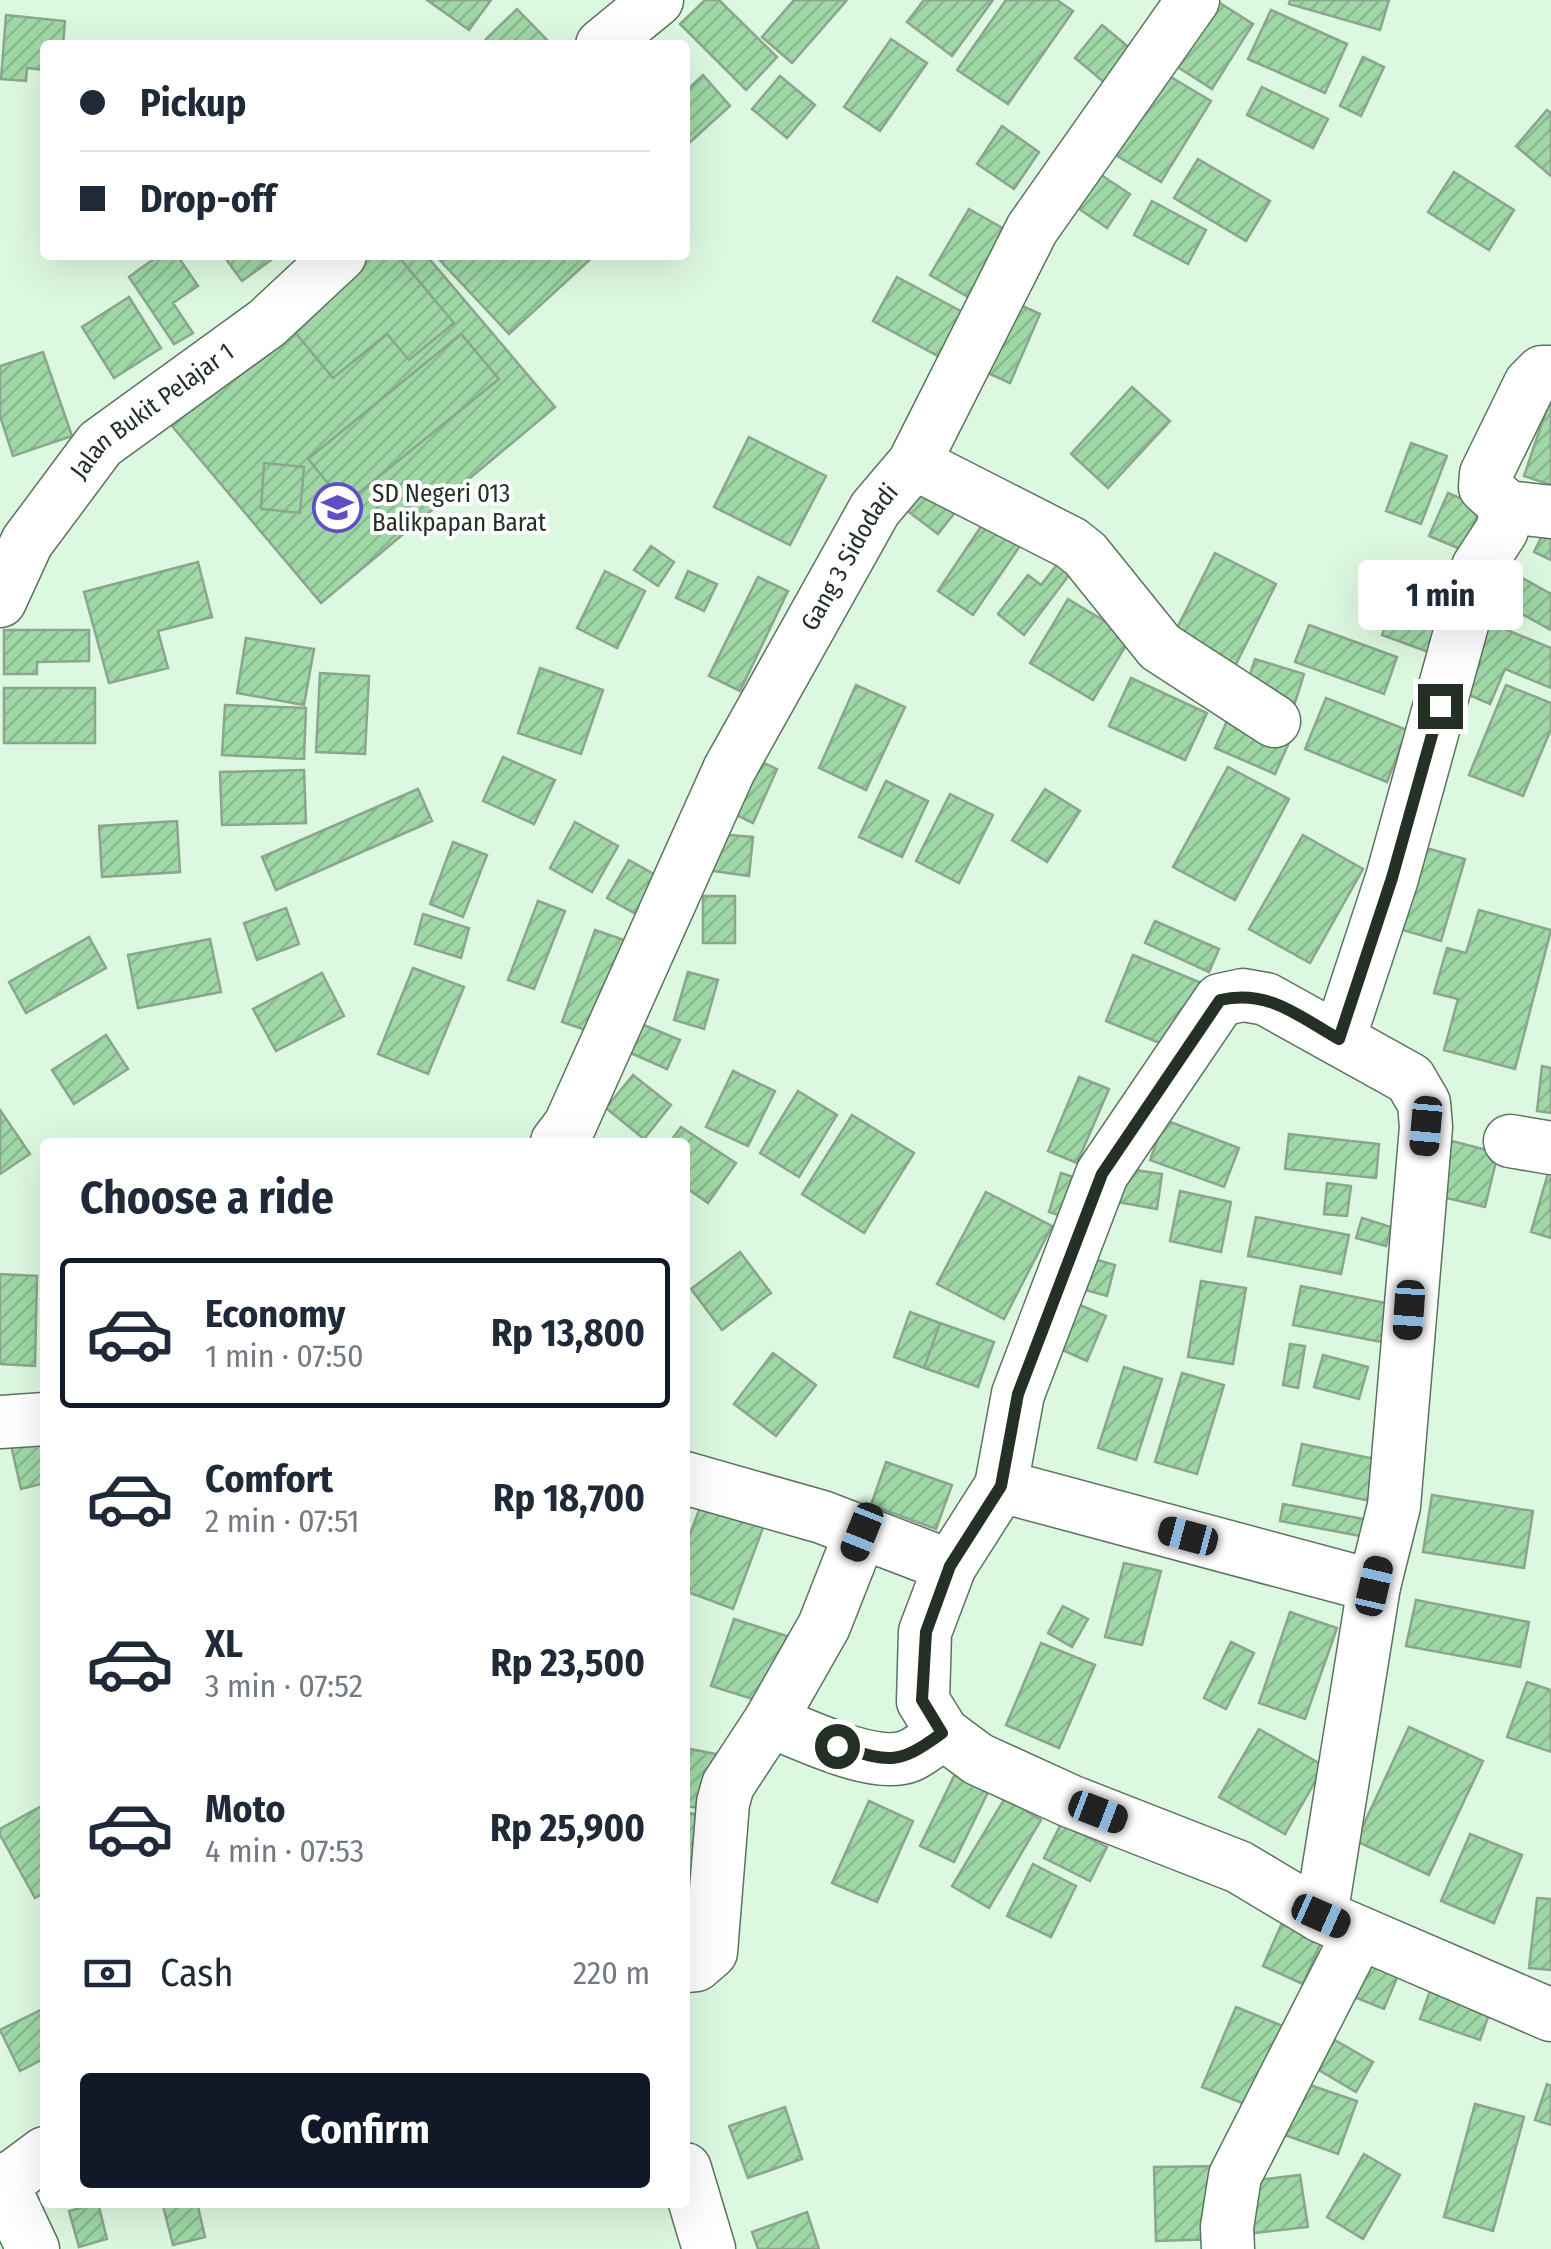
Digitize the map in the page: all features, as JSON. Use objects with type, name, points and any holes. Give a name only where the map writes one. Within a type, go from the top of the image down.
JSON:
[{"type":"street","points":[[608,40],[656,0]]},
{"type":"street","name":"Gang 3 Sidodadi","points":[[561,1138],[729,770],[875,509],[914,463],[1032,230],[1193,0]]},
{"type":"street","name":"Jalan Bukit Pelajar 1","points":[[0,600],[28,542],[100,444],[266,323],[335,260]]},
{"type":"street","points":[[1339,1039],[1392,878],[1478,568],[1502,530],[1529,510],[1486,487],[1486,474],[1530,384],[1542,372],[1551,372]]},
{"type":"street","points":[[914,463],[1070,543],[1085,554],[1160,646],[1274,721]]},
{"type":"street","points":[[1228,2249],[1227,2227],[1235,2176],[1340,1925],[1374,1586],[1394,1506],[1426,1126],[1424,1102],[1410,1079],[1266,998],[1243,995],[1220,1000],[1102,1174],[1018,1394],[1001,1486],[950,1566],[926,1632],[922,1700],[942,1733],[978,1759],[1070,1801],[1238,1868],[1340,1925],[1551,2015]]},
{"type":"street","points":[[0,1422],[40,1419]]},
{"type":"street","points":[[690,1479],[822,1517],[950,1566]]},
{"type":"street","points":[[1001,1486],[1374,1586]]},
{"type":"street","points":[[690,1966],[711,1952],[723,1803],[728,1785],[824,1626],[862,1532]]},
{"type":"street","points":[[770,1721],[873,1757],[897,1759],[912,1755],[942,1733]]},
{"type":"street","points":[[34,2249],[2,2181],[40,2156]]},
{"type":"street","points":[[690,2186],[708,2249]]},
{"type":"building","points":[[427,0],[491,0],[469,30]]},
{"type":"building","points":[[705,0],[719,0],[777,57],[746,90],[680,24]]},
{"type":"building","points":[[794,0],[847,0],[792,63],[762,37]]},
{"type":"building","points":[[924,0],[993,0],[952,56],[907,22]]},
{"type":"building","points":[[1006,0],[1057,0],[1073,11],[1008,104],[957,70]]},
{"type":"building","points":[[1215,0],[1253,24],[1212,89],[1165,59]]},
{"type":"building","points":[[1290,0],[1389,0],[1380,30],[1289,4]]},
{"type":"building","points":[[517,9],[547,40],[487,40]]},
{"type":"building","points":[[1271,10],[1347,44],[1325,93],[1248,59]]},
{"type":"building","points":[[6,15],[65,21],[63,40],[40,40],[40,69],[27,68],[26,81],[1,79]]},
{"type":"building","points":[[1102,25],[1132,50],[1105,83],[1075,58]]},
{"type":"building","points":[[891,39],[927,63],[880,131],[844,107]]},
{"type":"building","points":[[1363,57],[1384,67],[1361,116],[1340,106]]},
{"type":"building","points":[[1159,70],[1211,101],[1161,182],[1109,151]]},
{"type":"building","points":[[703,75],[730,106],[690,142],[690,87]]},
{"type":"building","points":[[780,76],[815,105],[787,138],[752,109]]},
{"type":"building","points":[[1262,87],[1328,119],[1313,148],[1247,115]]},
{"type":"building","points":[[1547,110],[1551,113],[1551,176],[1516,146]]},
{"type":"building","points":[[1002,126],[1039,152],[1014,189],[977,164]]},
{"type":"building","points":[[1198,159],[1270,201],[1246,241],[1174,198]]},
{"type":"building","points":[[1089,167],[1130,194],[1107,228],[1066,200]]},
{"type":"building","points":[[1454,172],[1514,210],[1489,250],[1428,212]]},
{"type":"building","points":[[1152,201],[1206,230],[1188,264],[1134,235]]},
{"type":"building","points":[[969,209],[1006,230],[968,297],[930,275]]},
{"type":"building","points":[[152,260],[180,260],[198,286],[173,303],[193,333],[174,344],[129,277]]},
{"type":"building","points":[[227,260],[271,260],[242,281]]},
{"type":"building","name":"SD Negeri 013 Balikpapan Barat","points":[[345,260],[430,260],[555,407],[321,603],[161,413]]},
{"type":"building","points":[[356,260],[401,260],[454,323],[409,360],[387,334],[333,378],[284,319]]},
{"type":"building","points":[[440,260],[590,260],[509,334]]},
{"type":"building","points":[[897,277],[972,317],[949,362],[873,321]]},
{"type":"building","points":[[129,297],[161,348],[114,378],[82,327]]},
{"type":"building","points":[[1018,304],[1040,314],[1010,383],[988,373]]},
{"type":"building","points":[[461,334],[499,379],[345,504],[308,459]]},
{"type":"building","points":[[43,352],[72,436],[13,456],[0,416],[0,366]]},
{"type":"building","points":[[1132,387],[1170,421],[1108,488],[1071,454]]},
{"type":"building","points":[[1551,396],[1551,485],[1524,476]]},
{"type":"building","points":[[749,437],[826,476],[790,545],[714,507]]},
{"type":"building","points":[[1411,443],[1447,456],[1421,524],[1386,511]]},
{"type":"building","points":[[264,463],[304,467],[300,513],[261,509]]},
{"type":"building","points":[[926,473],[964,501],[938,534],[901,506]]},
{"type":"building","points":[[1448,493],[1481,507],[1463,550],[1429,536]]},
{"type":"building","points":[[988,516],[1024,540],[973,615],[938,591]]},
{"type":"building","points":[[1551,517],[1551,560],[1534,552]]},
{"type":"building","points":[[651,546],[674,562],[658,586],[634,570]]},
{"type":"building","points":[[1066,553],[1078,563],[1024,635],[998,614],[1028,575],[1041,585]]},
{"type":"building","points":[[1215,553],[1276,584],[1229,678],[1167,648]]},
{"type":"building","points":[[198,562],[212,617],[158,631],[168,668],[109,683],[84,592]]},
{"type":"building","points":[[1508,570],[1551,594],[1551,630],[1493,598]]},
{"type":"building","points":[[605,571],[645,591],[617,648],[577,628]]},
{"type":"building","points":[[688,571],[717,584],[704,611],[676,598]]},
{"type":"building","points":[[758,577],[788,591],[740,691],[709,676]]},
{"type":"building","points":[[1397,594],[1443,609],[1428,652],[1382,635]]},
{"type":"building","points":[[1068,599],[1131,637],[1093,700],[1030,663]]},
{"type":"building","points":[[1490,623],[1551,648],[1551,688],[1505,669],[1490,704],[1467,694],[1480,662],[1475,659]]},
{"type":"building","points":[[1309,625],[1397,657],[1384,694],[1295,662]]},
{"type":"building","points":[[4,630],[89,630],[89,661],[37,662],[37,674],[4,674]]},
{"type":"building","points":[[246,638],[314,649],[304,705],[237,693]]},
{"type":"building","points":[[1255,659],[1304,674],[1293,709],[1244,694]]},
{"type":"building","points":[[540,668],[603,690],[581,754],[518,733]]},
{"type":"building","points":[[320,673],[369,676],[365,754],[316,752]]},
{"type":"building","points":[[1131,678],[1207,713],[1185,760],[1109,726]]},
{"type":"building","points":[[856,685],[905,707],[866,790],[819,768]]},
{"type":"building","points":[[1506,685],[1551,703],[1551,729],[1523,796],[1469,775]]},
{"type":"building","points":[[4,688],[95,688],[95,743],[4,743]]},
{"type":"building","points":[[1326,698],[1407,730],[1387,782],[1305,749]]},
{"type":"building","points":[[225,705],[306,708],[304,759],[222,755]]},
{"type":"building","points":[[1231,712],[1291,738],[1275,774],[1215,748]]},
{"type":"building","points":[[503,757],[555,780],[534,824],[483,801]]},
{"type":"building","points":[[753,758],[777,769],[753,823],[728,811]]},
{"type":"building","points":[[1228,767],[1289,799],[1235,900],[1173,867]]},
{"type":"building","points":[[304,770],[306,823],[222,825],[220,772]]},
{"type":"building","points":[[886,781],[928,801],[902,857],[859,837]]},
{"type":"building","points":[[418,789],[432,821],[276,890],[262,857]]},
{"type":"building","points":[[1045,789],[1080,811],[1047,862],[1012,840]]},
{"type":"building","points":[[950,794],[993,815],[959,883],[916,861]]},
{"type":"building","points":[[177,821],[180,872],[102,877],[99,826]]},
{"type":"building","points":[[575,822],[618,846],[592,892],[550,868]]},
{"type":"building","points":[[717,834],[753,837],[749,876],[713,871]]},
{"type":"building","points":[[1303,835],[1363,869],[1310,963],[1249,929]]},
{"type":"building","points":[[453,842],[487,855],[463,917],[430,904]]},
{"type":"building","points":[[1416,845],[1465,859],[1441,941],[1392,927]]},
{"type":"building","points":[[629,860],[666,881],[645,919],[607,898]]},
{"type":"building","points":[[703,896],[735,896],[735,943],[703,943]]},
{"type":"building","points":[[538,901],[565,911],[534,989],[508,980]]},
{"type":"building","points":[[286,908],[299,944],[257,960],[244,923]]},
{"type":"building","points":[[1479,910],[1551,930],[1515,1069],[1444,1050],[1458,999],[1434,993],[1447,948],[1466,953]]},
{"type":"building","points":[[423,914],[469,928],[461,958],[415,944]]},
{"type":"building","points":[[1155,921],[1219,949],[1209,972],[1145,943]]},
{"type":"building","points":[[595,930],[633,943],[600,1035],[562,1022]]},
{"type":"building","points":[[89,937],[106,968],[26,1013],[9,982]]},
{"type":"building","points":[[210,939],[221,992],[138,1008],[128,955]]},
{"type":"building","points":[[1133,955],[1204,984],[1177,1050],[1106,1021]]},
{"type":"building","points":[[413,968],[464,987],[428,1074],[378,1054]]},
{"type":"building","points":[[688,972],[718,980],[704,1029],[674,1020]]},
{"type":"building","points":[[322,973],[344,1016],[276,1051],[253,1009]]},
{"type":"building","points":[[639,1023],[680,1040],[667,1069],[626,1051]]},
{"type":"building","points":[[106,1035],[128,1069],[74,1104],[52,1070]]},
{"type":"building","points":[[1542,1066],[1551,1068],[1551,1113],[1537,1111]]},
{"type":"building","points":[[733,1071],[775,1091],[748,1146],[706,1127]]},
{"type":"building","points":[[633,1075],[671,1105],[645,1138],[606,1108]]},
{"type":"building","points":[[1079,1077],[1109,1089],[1077,1163],[1048,1151]]},
{"type":"building","points":[[798,1091],[837,1115],[799,1177],[760,1153]]},
{"type":"building","points":[[0,1110],[30,1154],[0,1174]]},
{"type":"building","points":[[852,1115],[914,1153],[864,1233],[802,1194]]},
{"type":"building","points":[[1165,1120],[1239,1148],[1224,1187],[1150,1160]]},
{"type":"building","points":[[681,1127],[736,1163],[708,1203],[690,1190],[690,1138],[673,1138]]},
{"type":"building","points":[[1289,1134],[1379,1144],[1376,1178],[1285,1169]]},
{"type":"building","points":[[1448,1140],[1498,1153],[1485,1207],[1434,1195]]},
{"type":"building","points":[[1123,1168],[1162,1174],[1157,1209],[1117,1202]]},
{"type":"building","points":[[1061,1173],[1083,1180],[1071,1219],[1049,1212]]},
{"type":"building","points":[[1548,1173],[1551,1174],[1551,1238],[1531,1232]]},
{"type":"building","points":[[1327,1183],[1351,1186],[1347,1216],[1324,1214]]},
{"type":"building","points":[[1180,1191],[1231,1202],[1221,1252],[1170,1241]]},
{"type":"building","points":[[986,1192],[1052,1226],[1004,1319],[937,1284]]},
{"type":"building","points":[[1256,1217],[1349,1235],[1341,1274],[1248,1256]]},
{"type":"building","points":[[1362,1218],[1391,1227],[1386,1246],[1356,1238]]},
{"type":"building","points":[[740,1252],[771,1293],[722,1330],[691,1289]]},
{"type":"building","points":[[1087,1257],[1115,1265],[1107,1296],[1078,1288]]},
{"type":"building","points":[[0,1274],[37,1276],[35,1366],[0,1364]]},
{"type":"building","points":[[1201,1281],[1246,1288],[1233,1364],[1188,1357]]},
{"type":"building","points":[[1301,1286],[1400,1306],[1392,1344],[1293,1325]]},
{"type":"building","points":[[1075,1303],[1106,1316],[1087,1361],[1056,1347]]},
{"type":"building","points":[[910,1312],[940,1323],[924,1368],[894,1357]]},
{"type":"building","points":[[940,1323],[994,1342],[978,1387],[924,1368]]},
{"type":"building","points":[[1290,1344],[1305,1346],[1298,1388],[1283,1385]]},
{"type":"building","points":[[773,1353],[816,1385],[776,1436],[734,1404]]},
{"type":"building","points":[[1323,1355],[1368,1367],[1359,1399],[1314,1387]]},
{"type":"building","points":[[1124,1367],[1162,1379],[1136,1460],[1098,1448]]},
{"type":"building","points":[[1182,1373],[1224,1385],[1197,1474],[1155,1462]]},
{"type":"building","points":[[40,1434],[40,1484],[21,1489],[10,1441]]},
{"type":"building","points":[[1302,1444],[1389,1462],[1380,1503],[1293,1485]]},
{"type":"building","points":[[886,1462],[952,1485],[936,1529],[871,1505]]},
{"type":"building","points":[[706,1491],[768,1514],[733,1609],[690,1593],[690,1534]]},
{"type":"building","points":[[1432,1495],[1533,1511],[1524,1568],[1423,1552]]},
{"type":"building","points":[[1283,1504],[1369,1520],[1366,1537],[1280,1521]]},
{"type":"building","points":[[1124,1563],[1161,1571],[1142,1645],[1105,1637]]},
{"type":"building","points":[[1416,1600],[1529,1622],[1520,1667],[1406,1646]]},
{"type":"building","points":[[1063,1606],[1088,1619],[1072,1647],[1048,1633]]},
{"type":"building","points":[[1290,1612],[1337,1628],[1305,1719],[1259,1703]]},
{"type":"building","points":[[734,1619],[787,1636],[765,1703],[711,1686]]},
{"type":"building","points":[[1231,1642],[1254,1653],[1226,1709],[1204,1698]]},
{"type":"building","points":[[1041,1643],[1095,1665],[1059,1748],[1006,1725]]},
{"type":"building","points":[[1527,1682],[1551,1690],[1551,1752],[1507,1737]]},
{"type":"building","points":[[1409,1727],[1483,1761],[1429,1875],[1356,1841]]},
{"type":"building","points":[[1259,1729],[1324,1766],[1285,1834],[1219,1797]]},
{"type":"building","points":[[690,1749],[716,1754],[706,1809],[690,1807]]},
{"type":"building","points":[[957,1770],[991,1786],[954,1862],[920,1846]]},
{"type":"building","points":[[1005,1798],[1041,1820],[989,1908],[952,1886]]},
{"type":"building","points":[[869,1801],[913,1821],[877,1902],[832,1883]]},
{"type":"building","points":[[40,1807],[40,1895],[35,1898],[0,1835],[0,1829]]},
{"type":"building","points":[[690,1813],[714,1819],[698,1891],[690,1889]]},
{"type":"building","points":[[1061,1824],[1107,1847],[1090,1881],[1044,1858]]},
{"type":"building","points":[[1470,1834],[1522,1855],[1494,1923],[1441,1901]]},
{"type":"building","points":[[1033,1864],[1076,1886],[1051,1937],[1007,1916]]},
{"type":"building","points":[[1537,1898],[1551,1899],[1551,1970],[1529,1968]]},
{"type":"building","points":[[1282,1923],[1322,1940],[1303,1984],[1263,1966]]},
{"type":"building","points":[[1358,1942],[1404,1961],[1384,2009],[1339,1991]]},
{"type":"building","points":[[1431,1988],[1491,2009],[1480,2040],[1420,2019]]},
{"type":"building","points":[[1236,2007],[1290,2029],[1257,2109],[1202,2087]]},
{"type":"building","points":[[40,2010],[40,2061],[20,2071],[0,2030]]},
{"type":"building","points":[[1319,2031],[1373,2062],[1356,2092],[1302,2060]]},
{"type":"building","points":[[1298,2081],[1357,2101],[1338,2154],[1279,2133]]},
{"type":"building","points":[[1547,2084],[1551,2086],[1551,2125],[1535,2120]]},
{"type":"building","points":[[1475,2104],[1524,2117],[1493,2231],[1444,2217]]},
{"type":"building","points":[[785,2107],[802,2159],[748,2178],[729,2126]]},
{"type":"building","points":[[1364,2154],[1400,2175],[1363,2239],[1327,2217]]},
{"type":"building","points":[[1219,2166],[1221,2239],[1156,2241],[1154,2167]]},
{"type":"building","points":[[1300,2175],[1308,2227],[1254,2233],[1247,2181]]},
{"type":"building","points":[[99,2208],[107,2239],[79,2247],[69,2211]]},
{"type":"building","points":[[164,2208],[198,2208],[205,2237],[173,2245]]},
{"type":"building","points":[[807,2212],[819,2249],[758,2249],[752,2232]]},
{"type":"place","name":"SD Negeri 013 Balikpapan Barat","points":[[337,508]]},
{"type":"route","points":[[837,1746],[873,1757],[897,1759],[912,1755],[942,1733],[922,1700],[926,1632],[950,1566],[1001,1486],[1018,1394],[1102,1174],[1220,1000],[1243,995],[1266,998],[1339,1039],[1392,878],[1440,706]]}]
